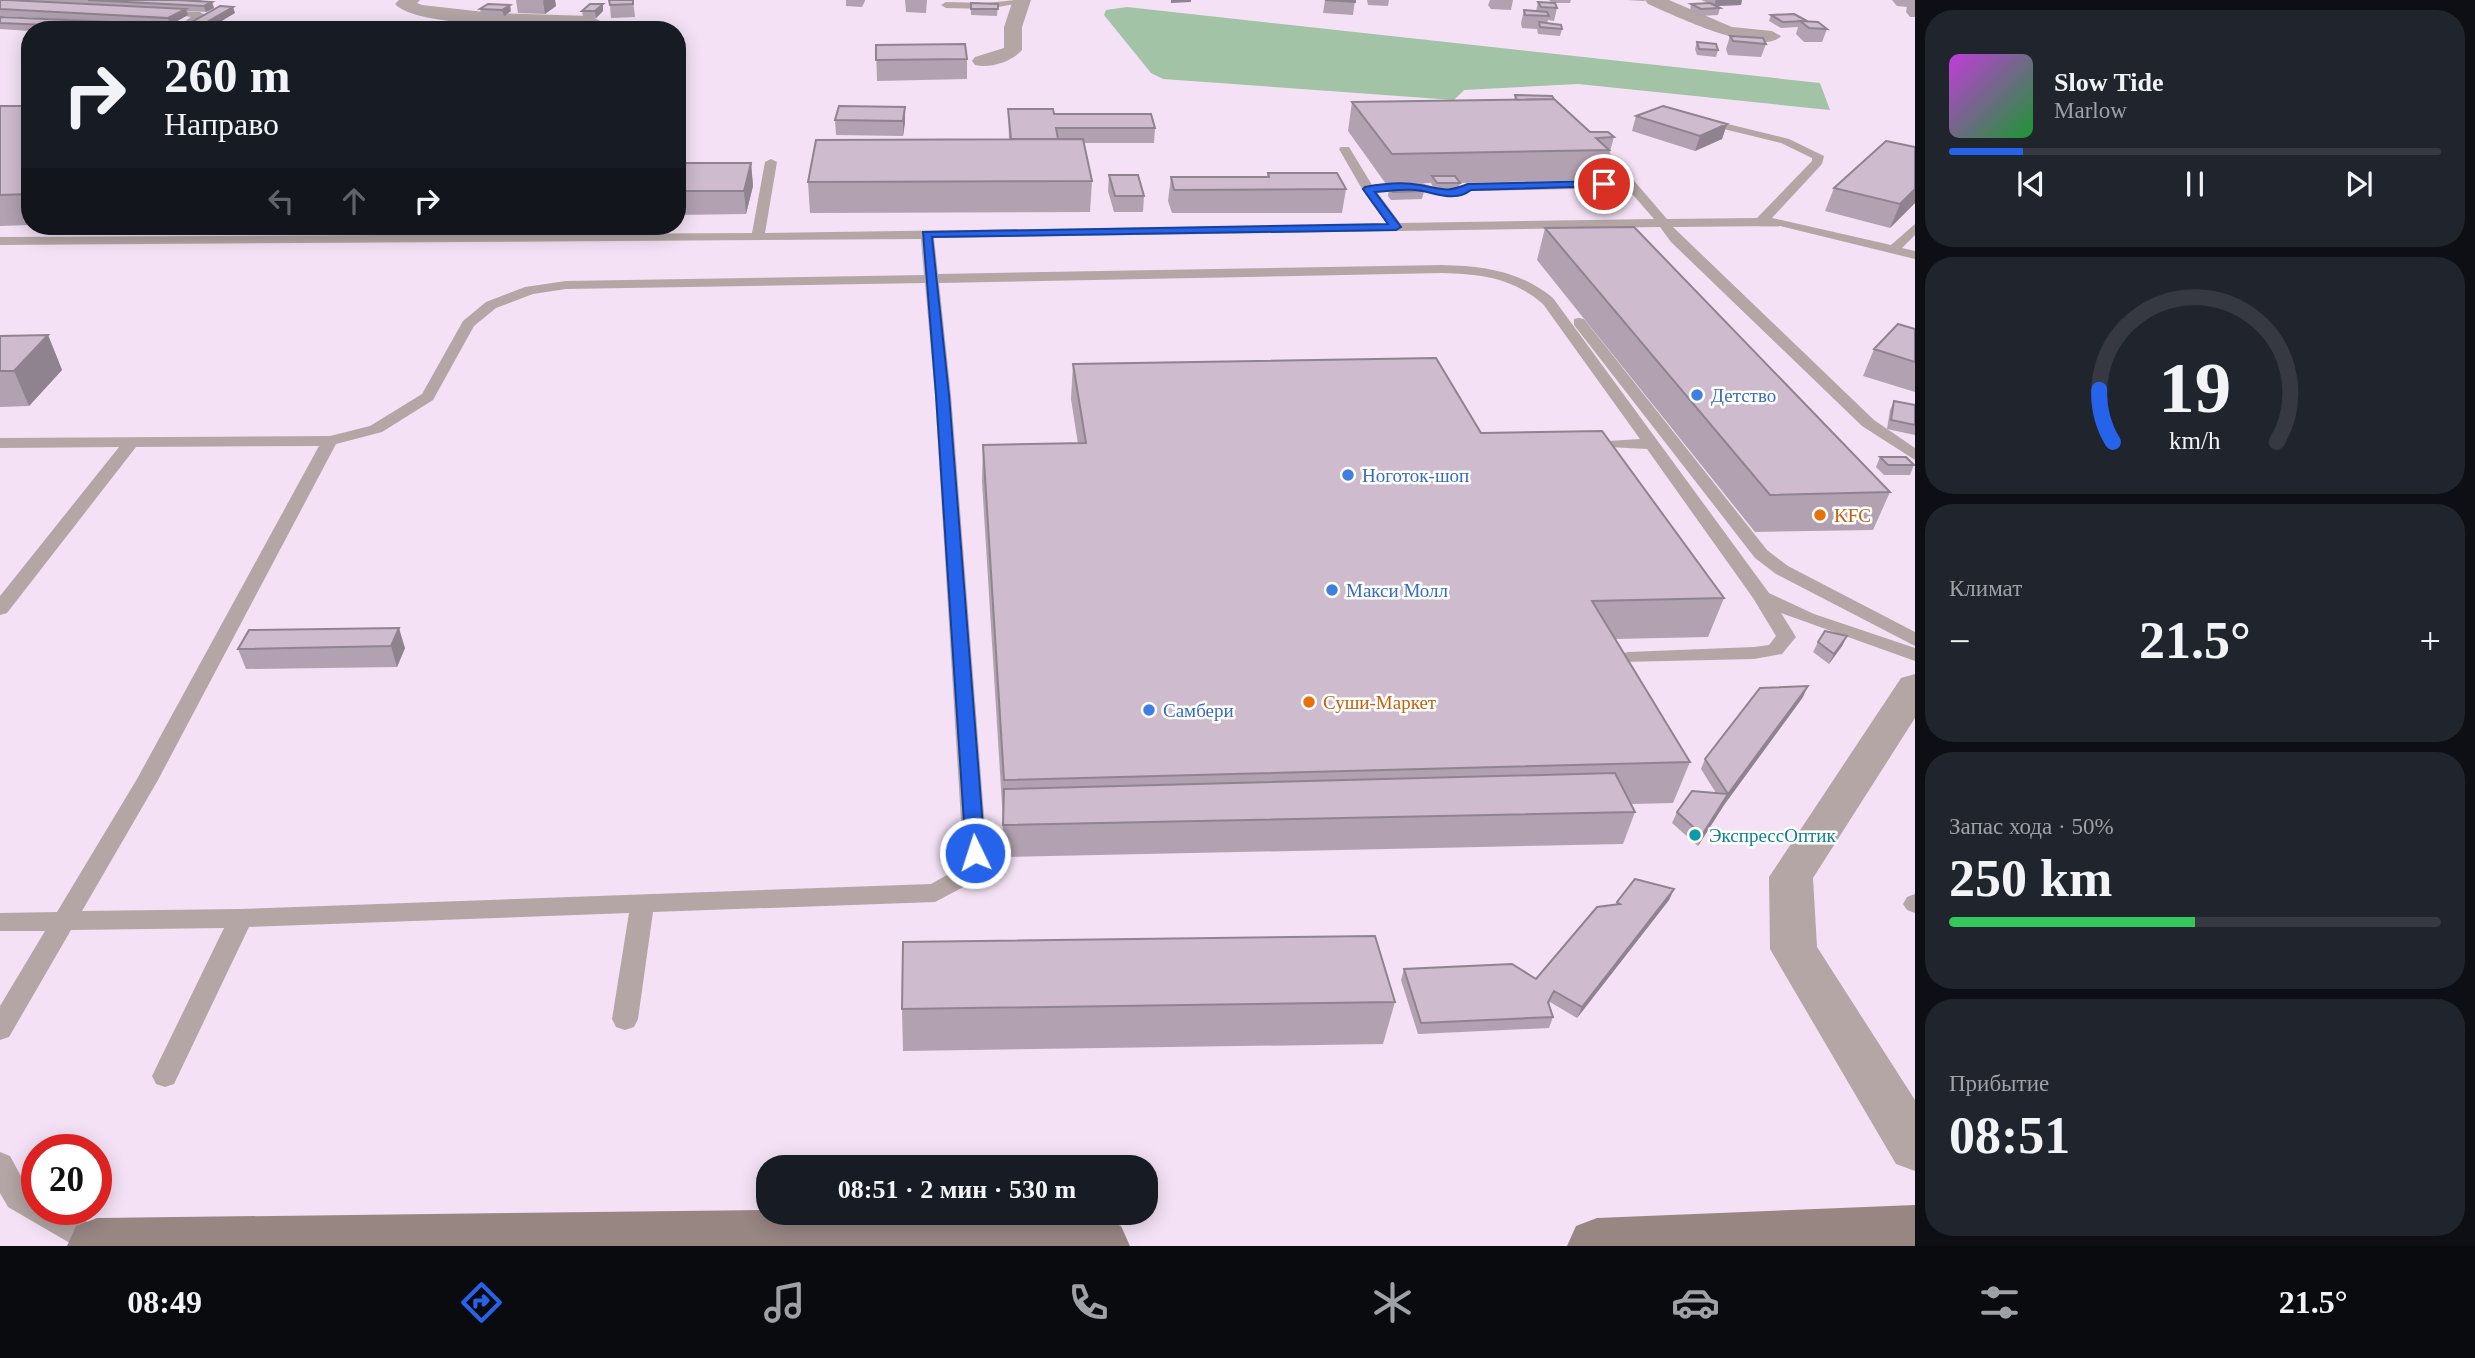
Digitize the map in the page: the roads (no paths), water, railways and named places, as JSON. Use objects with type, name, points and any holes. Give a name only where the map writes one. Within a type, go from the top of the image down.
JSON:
[{"type":"main road","points":[[1597,1246],[1915,1232]]},
{"type":"main road","points":[[99,1246],[776,1242],[1100,1246]]},
{"type":"street","points":[[411,0],[404,4],[413,9],[440,13],[592,21]]},
{"type":"street","points":[[1654,0],[1729,33],[1772,36]]},
{"type":"street","points":[[982,61],[1003,56],[1013,50],[1013,27],[1022,1]]},
{"type":"street","points":[[1915,680],[1791,877],[1794,949],[1915,1147]]},
{"type":"lane","points":[[946,5],[986,6],[1022,1]]},
{"type":"lane","points":[[148,11],[200,15],[190,21]]},
{"type":"lane","points":[[1691,118],[1785,141],[1818,156],[1818,162],[1762,221]]},
{"type":"lane","points":[[1594,141],[1676,239],[1868,423],[1915,455]]},
{"type":"lane","points":[[1345,149],[1368,189],[1396,227]]},
{"type":"lane","points":[[758,236],[771,162]]},
{"type":"lane","points":[[1368,189],[1418,187],[1434,192],[1461,193],[1468,187],[1631,184]]},
{"type":"lane","points":[[0,241],[758,236],[1762,221],[1801,226],[1915,255]]},
{"type":"lane","points":[[1893,250],[1915,228]]},
{"type":"lane","points":[[0,922],[241,918],[935,893],[963,877],[975,853],[943,395],[927,234]]},
{"type":"lane","points":[[1469,262],[1500,263],[1543,276],[1761,554],[1782,570],[1915,640]]},
{"type":"lane","points":[[0,460],[8,443],[330,441],[376,429],[428,397],[468,324],[491,305],[530,290],[566,285],[1522,268]]},
{"type":"lane","points":[[1419,270],[1492,272],[1512,276],[1538,289],[1762,597],[1786,637],[1775,650],[1754,653],[1628,658]]},
{"type":"lane","points":[[0,1030],[152,772],[330,441]]},
{"type":"lane","points":[[0,609],[132,442]]},
{"type":"lane","points":[[1614,444],[1652,444]]},
{"type":"lane","points":[[1762,597],[1807,618],[1881,642],[1915,680]]},
{"type":"lane","points":[[625,1018],[642,905]]},
{"type":"lane","points":[[165,1076],[241,918]]},
{"type":"lane","points":[[0,1165],[21,1200]]},
{"type":"lane","points":[[64,1225],[99,1246]]},
{"type":"place","name":"Детство","points":[[1697,395]]},
{"type":"place","name":"Ноготок-шоп","points":[[1348,475]]},
{"type":"place","name":"KFC","points":[[1820,515]]},
{"type":"place","name":"Макси Молл","points":[[1332,590]]},
{"type":"place","name":"Суши-Маркет","points":[[1309,702]]},
{"type":"place","name":"Самбери","points":[[1149,710]]},
{"type":"place","name":"ЭкспрессОптик","points":[[1695,835]]}]
